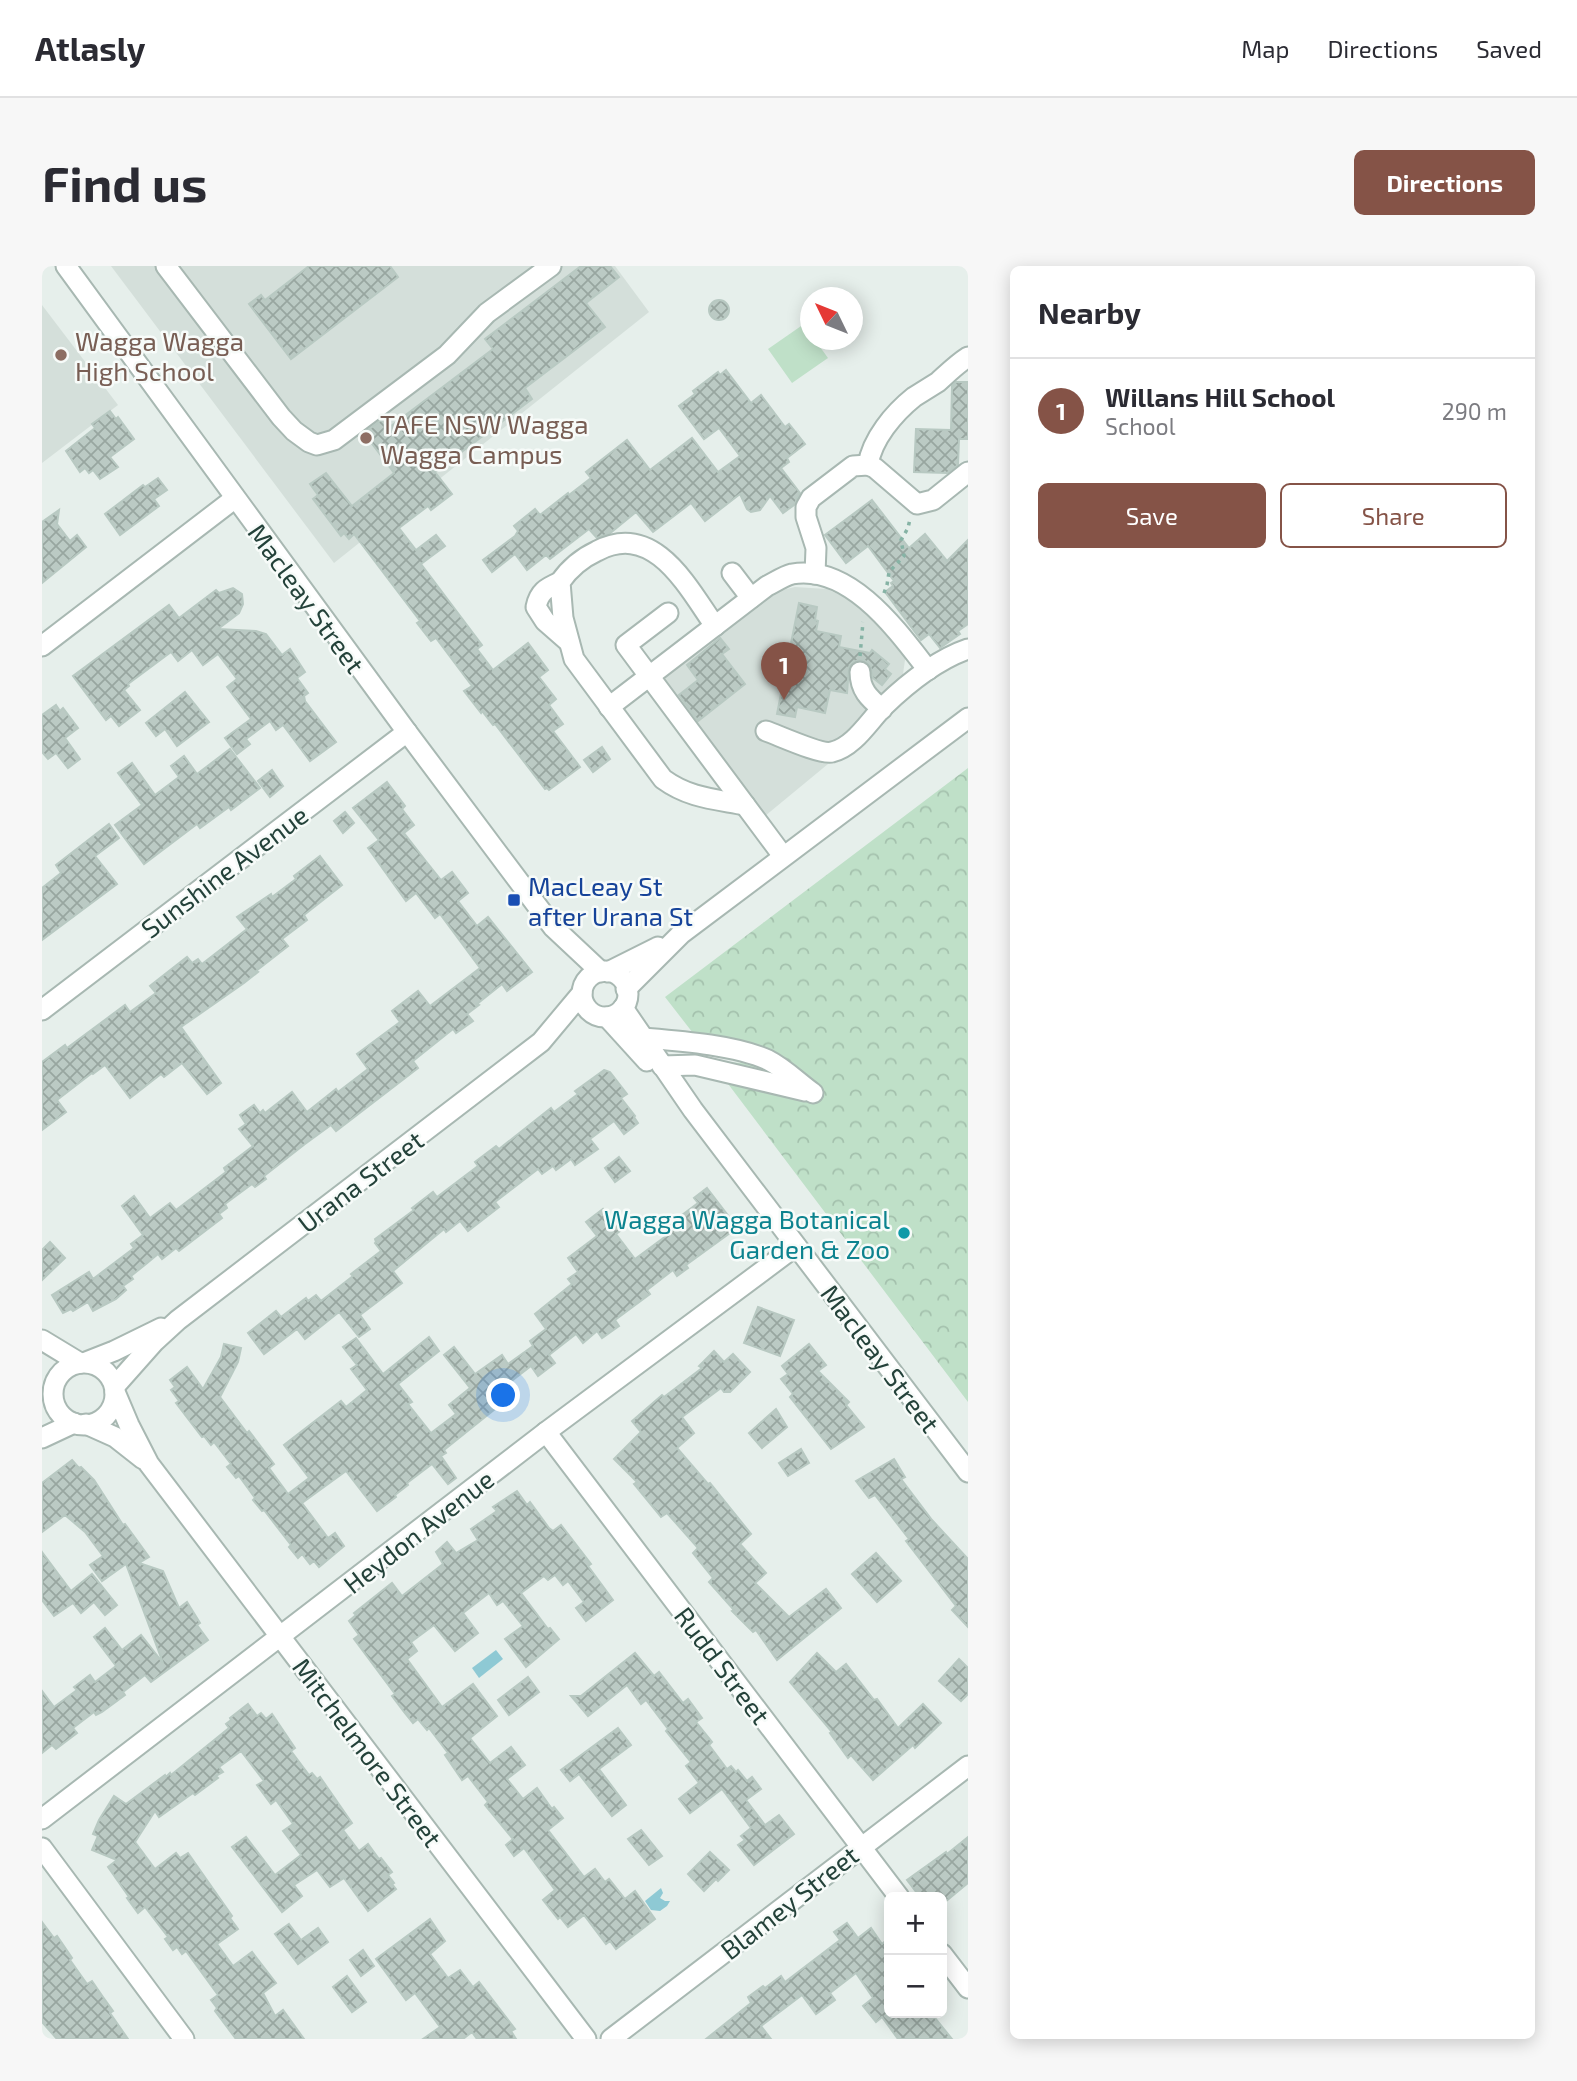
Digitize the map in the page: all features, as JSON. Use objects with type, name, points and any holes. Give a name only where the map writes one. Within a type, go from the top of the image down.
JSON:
[{"type":"street","name":"Macleay Street","points":[[66,266],[234,499],[553,927],[583,990]]},
{"type":"street","points":[[166,266],[281,417],[301,438],[317,444],[334,440],[425,372],[447,355],[487,313],[551,266]]},
{"type":"street","points":[[868,465],[874,443],[899,412],[913,398],[968,357]]},
{"type":"street","points":[[815,574],[816,548],[806,517],[806,507],[811,498],[853,466],[868,465],[875,468],[918,504],[933,500],[968,472]]},
{"type":"street","points":[[42,646],[234,499]]},
{"type":"street","points":[[715,625],[670,565],[640,544],[626,542],[609,544],[592,553],[568,571],[559,582],[546,588],[538,596],[536,607],[545,621],[569,642],[574,659],[663,779],[676,789],[694,796],[745,804]]},
{"type":"street","points":[[732,573],[751,598]]},
{"type":"street","points":[[609,706],[767,586],[790,574],[815,574],[858,593],[899,633],[928,670]]},
{"type":"street","points":[[668,613],[626,645],[783,856]]},
{"type":"street","points":[[766,731],[831,753],[846,745],[882,709],[928,670],[949,656],[968,649]]},
{"type":"street","points":[[860,672],[865,695],[882,709]]},
{"type":"street","points":[[604,972],[615,974],[623,981],[613,1007],[586,1007],[583,990],[591,976],[681,934],[968,718]]},
{"type":"street","name":"Sunshine Avenue","points":[[42,1010],[407,732]]},
{"type":"street","name":"Macleay Street","points":[[553,927],[604,972]]},
{"type":"street","name":"Urana Street","points":[[115,1389],[155,1342],[178,1320],[541,1042],[613,1007],[681,934]]},
{"type":"street","name":"Urana Street","points":[[541,1042],[583,990]]},
{"type":"street","name":"Macleay Street","points":[[613,1007],[644,1038],[693,1110]]},
{"type":"street","name":"Macleay Street","points":[[613,1007],[968,1472]]},
{"type":"street","points":[[644,1038],[730,1049],[757,1056],[771,1061],[813,1093],[695,1065],[662,1066]]},
{"type":"street","name":"Heydon Avenue","points":[[42,1819],[547,1432],[796,1246]]},
{"type":"street","name":"Urana Street","points":[[83,1363],[178,1320]]},
{"type":"street","points":[[42,1340],[83,1363],[103,1368],[112,1379],[115,1389],[114,1402],[107,1415],[93,1423],[80,1424],[42,1438]]},
{"type":"street","points":[[50,1397],[61,1373],[83,1363]]},
{"type":"street","points":[[42,1367],[50,1397],[60,1413],[80,1424]]},
{"type":"street","name":"Mitchelmore Street","points":[[115,1389],[131,1430],[149,1464],[586,2039]]},
{"type":"street","name":"Mitchelmore Street","points":[[80,1424],[115,1437],[149,1464]]},
{"type":"street","name":"Rudd Street","points":[[547,1432],[895,1892]]},
{"type":"street","name":"Blamey Street","points":[[611,2039],[968,1766]]},
{"type":"street","points":[[42,1848],[184,2039]]},
{"type":"street","points":[[943,1955],[968,1989]]},
{"type":"path","points":[[860,640],[863,622],[887,585],[889,572],[904,556],[901,540],[910,523],[913,501]]},
{"type":"shaded area","name":"TAFE NSW Wagga Wagga Campus","points":[[111,266],[615,266],[649,312],[334,563]]},
{"type":"shaded area","name":"Wagga Wagga High School","points":[[42,305],[118,405],[42,463]]},
{"type":"shaded area","points":[[795,587],[827,589],[860,604],[906,653],[902,681],[891,712],[765,816],[664,689],[666,671],[769,593]]},
{"type":"green space","points":[[800,327],[800,350],[822,350],[828,358],[792,383],[768,349]]},
{"type":"green space","name":"Wagga Wagga Botanical Garden & Zoo","points":[[968,768],[968,1402],[710,1060],[740,1063],[746,1054],[703,1046],[665,997]]},
{"type":"water","points":[[496,1650],[503,1659],[479,1678],[472,1668]]},
{"type":"water","points":[[661,1888],[663,1893],[660,1898],[670,1901],[660,1911],[651,1910],[645,1901]]},
{"type":"building","points":[[309,266],[390,266],[398,277],[291,359],[249,304],[261,295],[265,300]]},
{"type":"building","points":[[581,266],[610,266],[619,277],[586,303],[605,327],[525,388],[532,399],[435,472],[452,494],[431,510],[428,506],[399,528],[416,550],[436,535],[445,546],[421,564],[482,645],[477,649],[493,670],[528,643],[548,670],[539,677],[556,699],[549,705],[563,724],[553,731],[580,767],[549,790],[545,789],[495,724],[493,725],[482,711],[481,713],[464,691],[472,686],[436,638],[431,641],[417,623],[420,621],[354,534],[349,539],[344,533],[341,536],[313,499],[318,495],[310,484],[326,473],[352,506],[394,473],[364,433],[384,418],[391,426],[493,349],[485,339]]},
{"type":"building","points":[[719,300],[726,303],[729,310],[726,317],[719,320],[712,317],[709,310],[712,303]]},
{"type":"building","points":[[726,370],[751,403],[761,395],[785,427],[789,424],[805,444],[787,458],[789,462],[781,468],[800,493],[794,505],[783,513],[770,496],[760,510],[751,512],[740,494],[705,521],[691,503],[653,532],[636,512],[609,534],[597,538],[589,529],[550,559],[546,555],[527,570],[515,554],[492,572],[483,560],[515,536],[518,531],[514,526],[535,509],[540,515],[568,493],[569,495],[591,478],[586,472],[627,440],[650,470],[692,438],[718,472],[740,456],[719,428],[704,439],[679,406],[695,394],[693,391],[718,372],[720,375]]},
{"type":"building","points":[[956,382],[968,382],[968,439],[959,439],[958,465],[947,473],[914,472],[916,429],[951,430],[952,386]]},
{"type":"building","points":[[110,411],[116,419],[118,417],[134,439],[110,457],[118,467],[100,479],[93,470],[89,473],[85,468],[80,472],[66,451],[95,428],[92,424]]},
{"type":"building","points":[[158,478],[167,490],[154,499],[159,506],[120,535],[105,514],[143,485],[145,487]]},
{"type":"building","points":[[872,500],[909,548],[925,534],[947,561],[968,540],[968,624],[958,631],[960,634],[940,648],[929,634],[921,640],[885,592],[893,586],[891,583],[894,581],[868,546],[846,563],[825,535]]},
{"type":"building","points":[[59,510],[57,524],[70,541],[77,535],[86,547],[42,583],[42,522]]},
{"type":"building","points":[[233,588],[242,594],[243,604],[239,613],[218,629],[266,634],[282,655],[290,649],[305,672],[297,678],[308,693],[304,696],[305,701],[336,742],[310,761],[283,725],[276,730],[270,721],[246,739],[250,744],[237,754],[225,738],[251,719],[227,687],[237,679],[218,654],[203,665],[192,650],[178,661],[171,652],[128,684],[124,690],[140,710],[119,726],[111,716],[106,720],[73,676],[169,605],[179,618],[216,590],[219,593]]},
{"type":"building","points":[[799,603],[817,607],[816,631],[841,636],[839,647],[870,653],[872,650],[889,664],[885,669],[891,674],[882,685],[873,678],[870,665],[859,660],[849,667],[847,693],[830,690],[825,713],[797,707],[795,717],[777,714]]},
{"type":"building","points":[[720,638],[729,649],[722,654],[745,684],[698,721],[679,695],[698,680],[687,665]]},
{"type":"building","points":[[185,692],[209,722],[177,746],[165,729],[156,736],[146,723]]},
{"type":"building","points":[[56,705],[60,711],[63,708],[78,728],[65,738],[80,759],[68,768],[56,753],[48,759],[42,752],[42,715]]},
{"type":"building","points":[[602,747],[610,759],[593,772],[584,760]]},
{"type":"building","points":[[230,749],[260,788],[231,810],[229,807],[200,828],[197,824],[144,864],[115,825],[142,805],[118,773],[132,763],[155,795],[179,777],[171,766],[184,756],[197,774]]},
{"type":"building","points":[[272,770],[283,786],[270,797],[258,781]]},
{"type":"building","points":[[387,782],[405,806],[402,809],[414,825],[404,833],[441,880],[452,872],[468,893],[458,901],[477,926],[488,917],[532,972],[507,991],[502,984],[467,1014],[473,1021],[456,1033],[453,1029],[413,1061],[418,1068],[336,1131],[331,1125],[264,1176],[266,1179],[255,1187],[252,1184],[225,1204],[227,1208],[219,1214],[222,1218],[179,1251],[176,1248],[162,1259],[158,1254],[131,1276],[133,1279],[123,1286],[126,1290],[116,1299],[93,1311],[88,1302],[73,1311],[71,1309],[63,1313],[52,1295],[89,1272],[93,1279],[134,1248],[131,1244],[143,1235],[122,1206],[134,1196],[150,1218],[170,1203],[176,1210],[226,1172],[224,1168],[253,1146],[239,1129],[246,1124],[240,1115],[254,1105],[260,1113],[263,1110],[265,1113],[292,1092],[307,1112],[368,1069],[357,1054],[400,1022],[392,1011],[418,991],[430,1006],[480,968],[440,914],[435,918],[416,893],[406,901],[368,848],[379,840],[353,808]]},
{"type":"building","points":[[345,812],[354,823],[343,833],[334,821]]},
{"type":"building","points":[[109,824],[119,838],[95,856],[117,884],[42,940],[42,888],[61,873],[56,865]]},
{"type":"building","points":[[320,856],[342,885],[304,915],[307,920],[282,939],[288,946],[244,983],[181,1027],[221,1083],[207,1094],[182,1063],[164,1077],[161,1074],[130,1098],[105,1065],[57,1100],[66,1112],[42,1130],[42,1062],[65,1045],[67,1048],[125,1005],[130,1012],[156,993],[150,986],[187,957],[192,963],[198,959],[202,964],[247,929],[237,917],[271,894],[272,897]]},
{"type":"building","points":[[604,1070],[610,1072],[627,1094],[621,1098],[638,1123],[624,1134],[614,1121],[590,1139],[598,1149],[575,1165],[571,1159],[556,1170],[553,1166],[542,1174],[538,1169],[495,1202],[499,1207],[468,1231],[460,1221],[446,1232],[444,1229],[393,1271],[402,1283],[360,1315],[370,1329],[359,1337],[339,1312],[305,1339],[297,1329],[264,1354],[248,1333],[276,1311],[281,1317],[306,1298],[308,1301],[316,1295],[321,1301],[381,1251],[375,1239],[414,1210],[412,1208],[433,1192],[437,1197],[478,1166],[475,1162],[496,1146],[499,1149],[551,1108],[554,1112],[578,1094],[575,1091]]},
{"type":"building","points":[[619,1157],[630,1171],[615,1182],[605,1168]]},
{"type":"building","points":[[707,1188],[730,1218],[726,1221],[734,1230],[686,1265],[688,1268],[677,1276],[673,1270],[647,1290],[650,1294],[615,1320],[619,1326],[602,1338],[597,1331],[583,1343],[576,1334],[549,1355],[555,1363],[538,1376],[531,1366],[509,1383],[514,1389],[503,1398],[505,1401],[444,1450],[446,1453],[441,1456],[456,1478],[448,1484],[432,1464],[377,1511],[346,1471],[302,1503],[328,1538],[335,1533],[344,1546],[319,1567],[314,1561],[310,1564],[302,1554],[298,1558],[264,1510],[253,1500],[255,1498],[239,1476],[236,1478],[227,1467],[231,1464],[214,1442],[211,1445],[202,1437],[176,1403],[179,1401],[171,1390],[175,1387],[170,1380],[187,1367],[203,1389],[221,1357],[224,1344],[241,1348],[238,1362],[220,1397],[274,1464],[269,1468],[288,1494],[309,1478],[284,1445],[341,1401],[346,1407],[367,1390],[351,1369],[357,1365],[343,1347],[356,1338],[383,1374],[429,1337],[439,1351],[398,1384],[412,1402],[408,1404],[431,1433],[456,1414],[449,1405],[470,1388],[444,1355],[454,1347],[475,1374],[502,1355],[508,1364],[533,1346],[530,1341],[546,1329],[535,1314],[572,1284],[568,1279],[578,1272],[568,1258],[597,1236],[586,1222],[603,1209],[620,1231],[616,1234],[635,1259],[666,1236],[662,1230],[698,1203],[694,1198]]},
{"type":"building","points":[[50,1242],[65,1258],[42,1280],[42,1250]]},
{"type":"building","points":[[758,1307],[794,1320],[780,1356],[744,1343]]},
{"type":"building","points":[[809,1344],[826,1365],[818,1371],[849,1402],[846,1405],[864,1427],[831,1449],[790,1397],[793,1394],[781,1379],[788,1374],[782,1366]]},
{"type":"building","points":[[714,1351],[724,1362],[733,1354],[750,1372],[730,1392],[724,1392],[721,1388],[682,1417],[694,1433],[677,1448],[708,1484],[710,1483],[751,1534],[740,1544],[766,1573],[755,1583],[789,1617],[826,1589],[841,1608],[777,1660],[756,1630],[753,1632],[732,1611],[734,1610],[709,1582],[713,1578],[693,1553],[698,1548],[667,1513],[661,1517],[634,1484],[637,1482],[614,1459],[641,1432],[632,1421],[662,1395],[664,1397],[702,1368],[699,1366]]},
{"type":"building","points":[[776,1409],[787,1427],[762,1448],[749,1433]]},
{"type":"building","points":[[801,1449],[809,1463],[788,1476],[779,1463]]},
{"type":"building","points":[[894,1459],[905,1477],[901,1479],[932,1520],[968,1559],[968,1627],[952,1610],[956,1606],[906,1541],[909,1539],[875,1495],[869,1498],[856,1481]]},
{"type":"building","points":[[72,1460],[94,1480],[123,1525],[125,1524],[149,1557],[139,1563],[163,1571],[179,1608],[187,1602],[200,1623],[197,1625],[208,1640],[151,1682],[145,1675],[123,1692],[125,1695],[102,1712],[96,1715],[94,1712],[73,1728],[77,1733],[56,1749],[52,1745],[42,1753],[42,1691],[54,1707],[77,1690],[74,1687],[90,1675],[95,1682],[116,1666],[94,1637],[105,1628],[122,1650],[141,1635],[163,1663],[126,1564],[102,1581],[90,1565],[103,1556],[85,1532],[65,1515],[42,1532],[42,1483]]},
{"type":"building","points":[[517,1491],[527,1505],[530,1502],[549,1528],[553,1531],[561,1525],[591,1564],[588,1566],[613,1600],[586,1621],[576,1608],[584,1602],[568,1581],[563,1585],[555,1575],[548,1580],[544,1576],[521,1593],[548,1629],[559,1639],[526,1667],[505,1639],[523,1626],[503,1601],[497,1605],[489,1593],[463,1613],[478,1633],[455,1651],[434,1625],[411,1642],[417,1651],[407,1659],[442,1707],[473,1684],[497,1716],[470,1738],[490,1763],[511,1747],[525,1765],[507,1779],[523,1799],[537,1788],[552,1809],[554,1807],[563,1818],[548,1830],[584,1877],[595,1869],[605,1882],[609,1879],[625,1899],[635,1891],[655,1919],[616,1949],[610,1941],[606,1944],[584,1915],[568,1927],[560,1917],[558,1919],[543,1900],[555,1890],[524,1848],[514,1856],[506,1845],[513,1839],[485,1805],[488,1802],[468,1776],[462,1780],[445,1755],[448,1753],[429,1728],[427,1730],[418,1719],[413,1723],[404,1712],[392,1696],[395,1694],[354,1639],[359,1635],[349,1621],[356,1615],[354,1613],[392,1583],[402,1596],[443,1564],[436,1552],[447,1542],[456,1553],[478,1540],[471,1529],[497,1511],[493,1507]]},
{"type":"building","points":[[42,1552],[71,1591],[92,1574],[117,1605],[105,1615],[94,1602],[81,1613],[73,1603],[54,1616],[42,1600]]},
{"type":"building","points":[[876,1553],[901,1581],[877,1602],[852,1574]]},
{"type":"building","points":[[635,1653],[654,1676],[659,1672],[683,1703],[688,1699],[702,1718],[696,1722],[712,1742],[709,1745],[727,1769],[731,1766],[736,1772],[738,1770],[747,1781],[752,1777],[761,1789],[746,1800],[765,1825],[779,1815],[794,1834],[754,1865],[738,1845],[745,1840],[741,1836],[751,1828],[722,1789],[690,1813],[679,1799],[699,1783],[686,1766],[691,1762],[646,1700],[641,1704],[627,1685],[588,1716],[571,1696],[581,1696]]},
{"type":"building","points":[[817,1653],[836,1672],[846,1664],[898,1728],[923,1704],[941,1723],[915,1748],[913,1745],[873,1780],[851,1755],[848,1758],[830,1733],[832,1732],[790,1682]]},
{"type":"building","points":[[959,1659],[968,1668],[968,1694],[961,1701],[939,1681]]},
{"type":"building","points":[[528,1677],[539,1692],[509,1715],[498,1700]]},
{"type":"building","points":[[248,1704],[257,1716],[261,1713],[266,1719],[272,1714],[295,1748],[291,1751],[309,1775],[312,1773],[317,1779],[320,1777],[352,1823],[343,1830],[359,1851],[368,1844],[379,1859],[381,1858],[392,1872],[388,1875],[396,1889],[368,1911],[344,1878],[330,1887],[317,1870],[294,1885],[302,1896],[282,1912],[232,1847],[246,1837],[275,1875],[301,1855],[283,1831],[293,1824],[276,1800],[271,1804],[257,1785],[264,1781],[241,1751],[219,1767],[223,1772],[216,1776],[218,1778],[195,1795],[193,1793],[159,1817],[155,1811],[135,1842],[155,1869],[176,1853],[180,1858],[188,1853],[232,1916],[230,1918],[238,1929],[217,1944],[233,1966],[252,1952],[276,1983],[263,1993],[275,2016],[283,2010],[304,2039],[236,2039],[215,2011],[217,2008],[211,2000],[218,1995],[186,1951],[182,1954],[177,1947],[173,1950],[165,1939],[168,1937],[145,1907],[138,1913],[127,1898],[129,1897],[108,1867],[117,1860],[92,1850],[98,1836],[93,1834],[114,1796],[126,1804],[165,1775],[171,1775],[229,1728],[226,1724],[230,1718]]},
{"type":"building","points":[[618,1728],[631,1745],[599,1769],[626,1805],[612,1816],[579,1774],[570,1781],[561,1770]]},
{"type":"building","points":[[641,1830],[662,1856],[649,1865],[628,1839]]},
{"type":"building","points":[[968,1837],[968,1883],[947,1900],[947,1892],[916,1892],[907,1880],[946,1852],[947,1854]]},
{"type":"building","points":[[710,1852],[729,1870],[704,1891],[688,1874]]},
{"type":"building","points":[[430,1919],[445,1941],[430,1954],[448,1978],[460,1970],[473,1987],[479,1982],[515,2029],[511,2031],[516,2039],[477,2039],[472,2032],[463,2039],[423,2039],[440,2027],[415,1993],[406,2000],[376,1959]]},
{"type":"building","points":[[42,1922],[54,1938],[57,1936],[87,1984],[92,1981],[128,2039],[57,2039],[42,2022]]},
{"type":"building","points":[[847,1923],[858,1938],[871,1928],[882,1944],[884,1942],[884,2018],[935,2018],[952,2039],[898,2039],[882,2017],[876,2022],[863,2006],[873,1998],[856,1973],[830,1993],[835,2000],[816,2014],[802,1995],[761,2026],[771,2039],[706,2039],[751,2003],[748,1997],[781,1976],[785,1982],[840,1940],[834,1932]]},
{"type":"building","points":[[289,1924],[301,1940],[318,1928],[328,1942],[298,1964],[275,1934]]},
{"type":"building","points":[[363,1950],[374,1966],[361,1976],[350,1960]]},
{"type":"building","points":[[347,1976],[366,2002],[352,2012],[333,1987]]},
{"type":"place","name":"Wagga Wagga High School","points":[[61,355]]},
{"type":"place","name":"TAFE NSW Wagga Wagga Campus","points":[[366,438]]},
{"type":"place","name":"Willans Hill School","points":[[784,700]]},
{"type":"place","name":"MacLeay St after Urana St","points":[[514,900]]},
{"type":"place","name":"Wagga Wagga Botanical Garden & Zoo","points":[[904,1233]]}]
